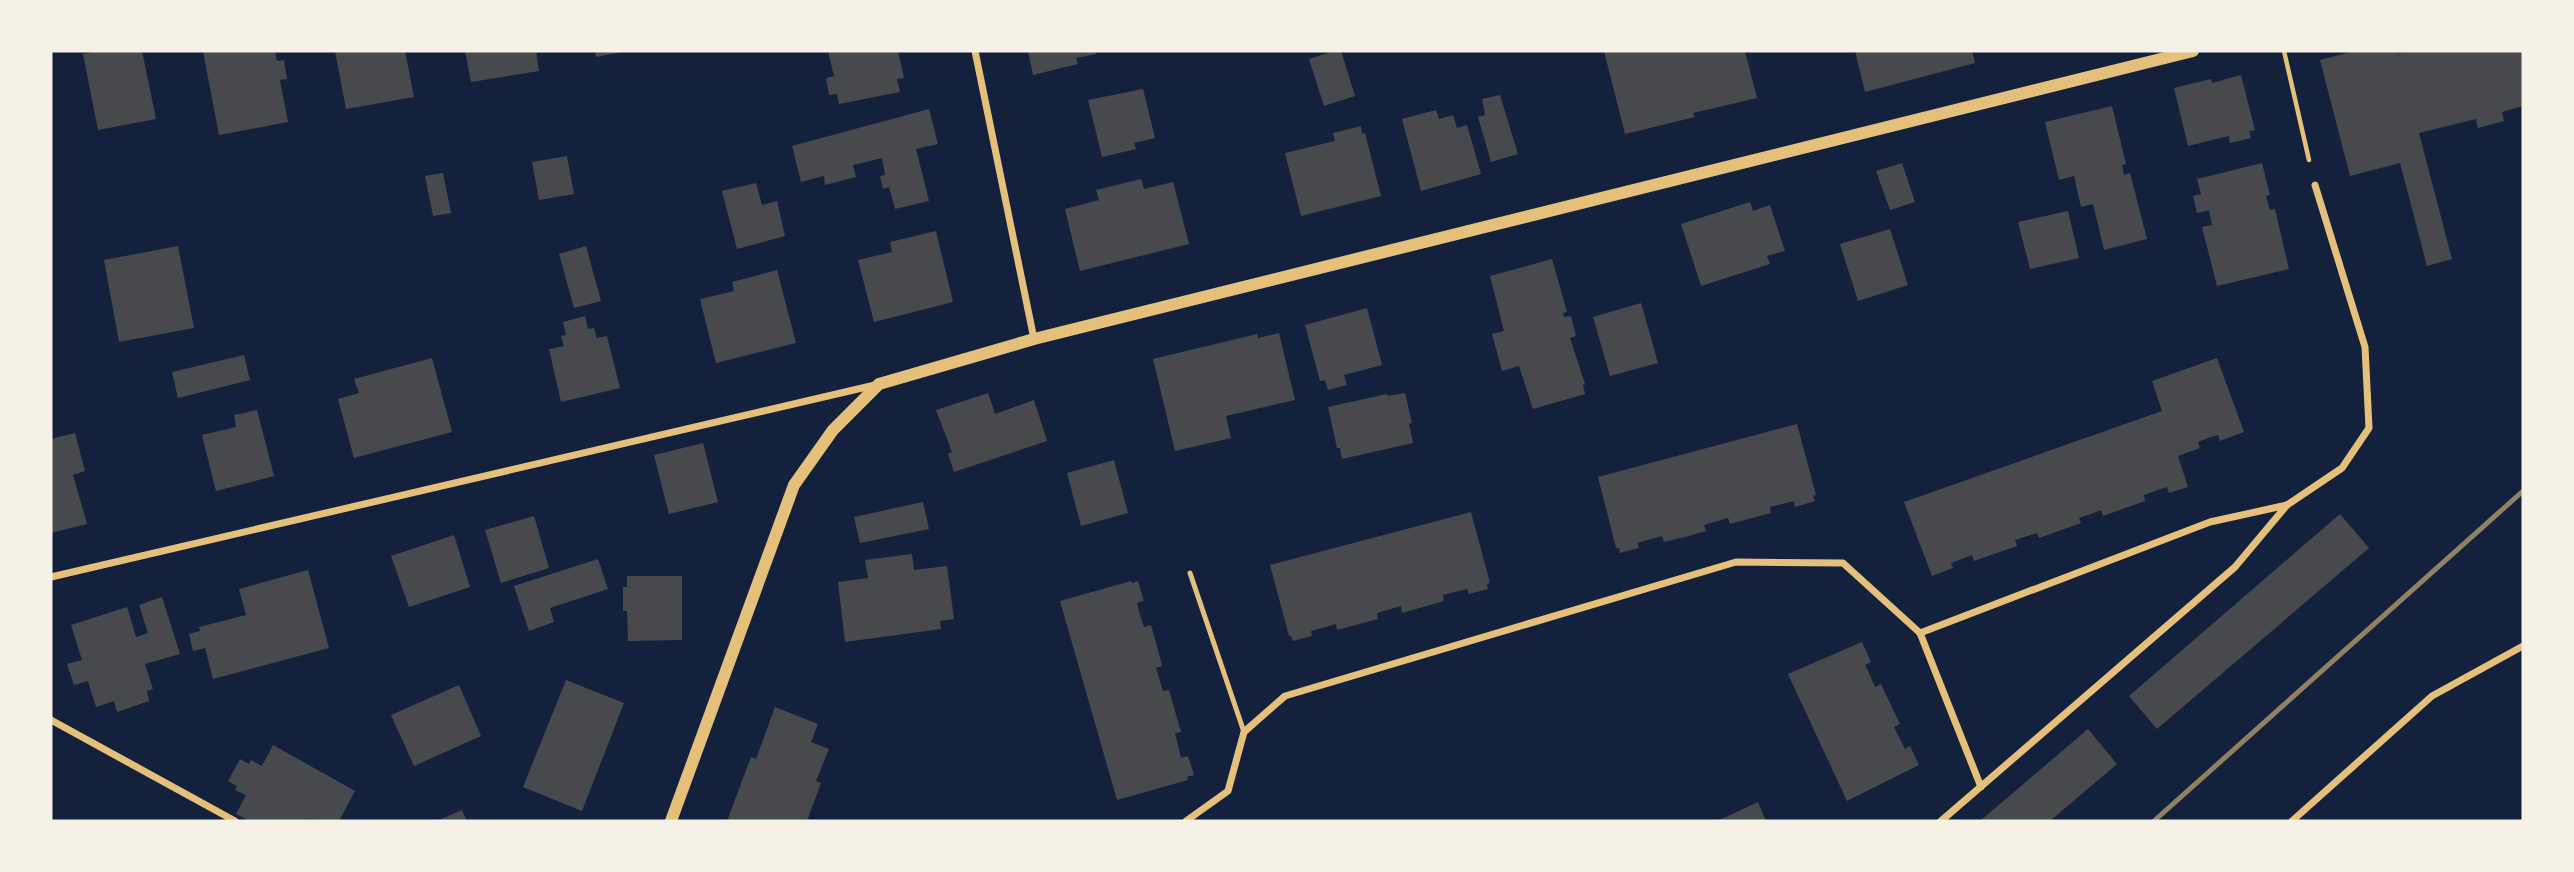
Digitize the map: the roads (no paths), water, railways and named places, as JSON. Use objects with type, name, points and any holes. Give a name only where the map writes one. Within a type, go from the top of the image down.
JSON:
[{"type":"street","points":[[975,51],[1034,339]]},
{"type":"street","points":[[51,577],[879,384],[1034,339],[2193,51]]},
{"type":"street","points":[[1941,821],[2235,567],[2287,505],[2342,468],[2369,428],[2365,347],[2315,185]]},
{"type":"street","points":[[671,821],[794,485],[834,430],[879,384]]},
{"type":"street","points":[[1920,633],[2210,522],[2287,505]]},
{"type":"street","points":[[1186,821],[1228,791],[1244,732],[1285,696],[1736,562],[1843,563],[1920,633],[1981,787]]},
{"type":"street","points":[[2292,821],[2432,696],[2523,646]]},
{"type":"street","points":[[51,720],[235,821]]},
{"type":"lane","points":[[1191,573],[1244,732]]},
{"type":"railway","points":[[2154,821],[2523,491]]}]
